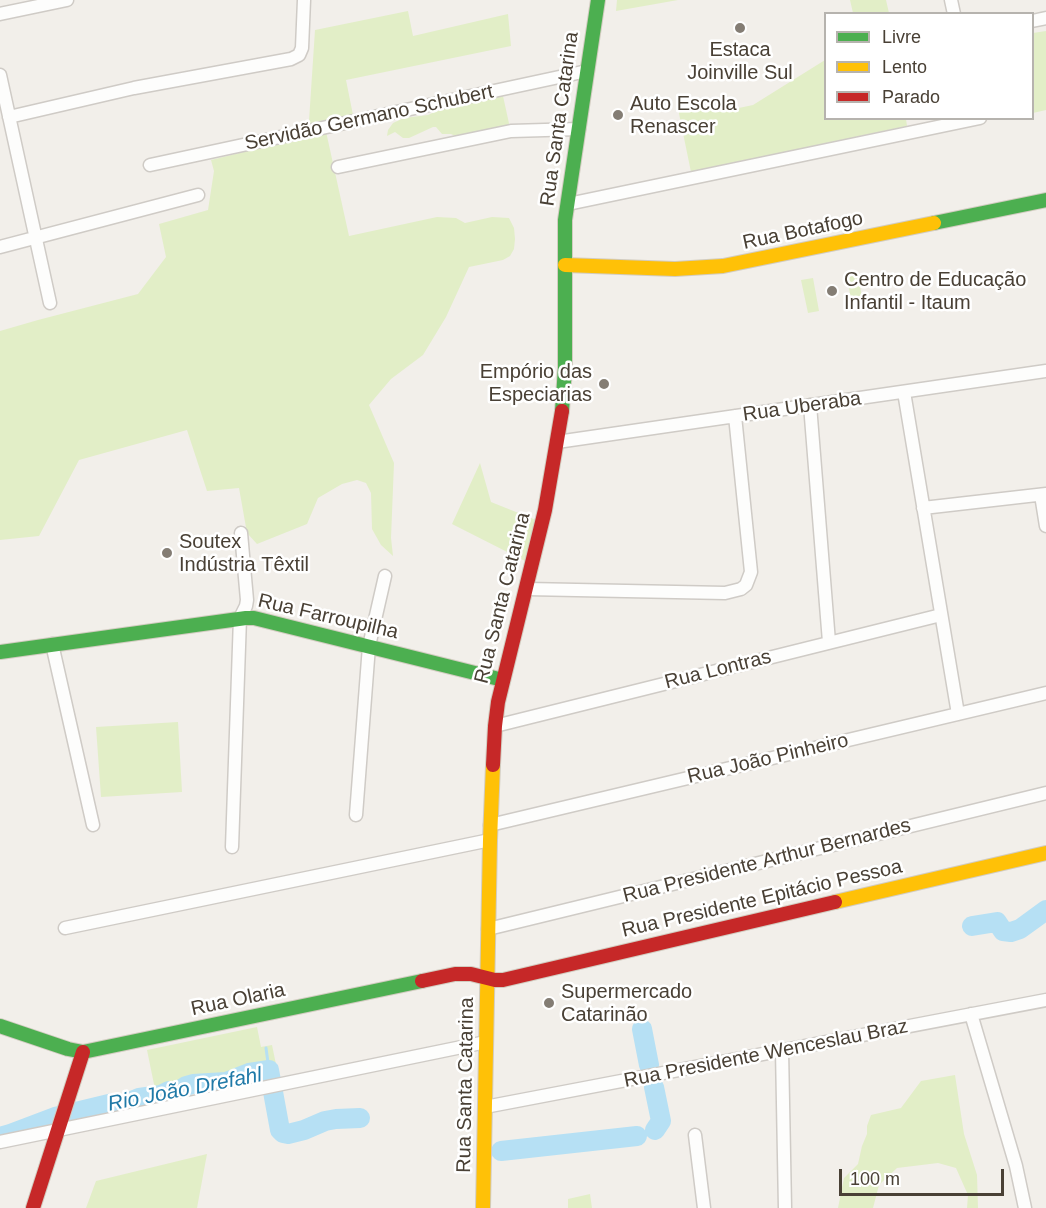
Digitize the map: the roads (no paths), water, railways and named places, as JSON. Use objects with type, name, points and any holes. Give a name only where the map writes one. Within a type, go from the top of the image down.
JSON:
[{"type":"street","points":[[0,14],[67,0]]},
{"type":"street","points":[[9,117],[134,88],[291,59],[299,55],[302,48],[304,0]]},
{"type":"street","name":"Rua Santa Catarina","points":[[483,1208],[490,825],[495,726],[503,680],[545,510],[557,442],[565,384],[565,220],[598,0]]},
{"type":"street","name":"Servidão Germano Schubert","points":[[150,165],[587,71]]},
{"type":"street","points":[[0,75],[50,303]]},
{"type":"street","points":[[568,204],[970,120]]},
{"type":"street","points":[[338,167],[512,131],[579,129]]},
{"type":"street","points":[[0,247],[198,195]]},
{"type":"street","name":"Rua Botafogo","points":[[565,265],[675,269],[723,266],[1046,200]]},
{"type":"street","name":"Rua Uberaba","points":[[557,442],[1046,371]]},
{"type":"street","points":[[904,392],[958,714]]},
{"type":"street","points":[[810,405],[829,642]]},
{"type":"street","points":[[527,589],[724,593],[741,590],[746,585],[751,572],[735,416]]},
{"type":"street","points":[[923,508],[1043,494],[1046,526]]},
{"type":"street","points":[[232,847],[240,618],[247,600],[241,533]]},
{"type":"street","points":[[356,815],[369,646],[385,576]]},
{"type":"street","name":"Rua Lontras","points":[[495,726],[941,615]]},
{"type":"street","name":"Rua Farroupilha","points":[[0,652],[240,618],[254,618],[503,680]]},
{"type":"street","points":[[52,644],[93,825]]},
{"type":"street","name":"Rua João Pinheiro","points":[[490,825],[1046,693]]},
{"type":"street","name":"Rua Presidente Arthur Bernardes","points":[[488,929],[1046,794]]},
{"type":"street","points":[[65,928],[490,840]]},
{"type":"street","name":"Rua Presidente Epitácio Pessoa","points":[[487,978],[503,980],[1046,853]]},
{"type":"street","name":"Rua Olaria","points":[[0,1026],[83,1052],[455,974],[471,974],[487,978]]},
{"type":"street","name":"Rua Presidente Wenceslau Braz","points":[[485,1107],[1046,1000]]},
{"type":"street","points":[[971,1014],[1013,1158],[1025,1208]]},
{"type":"street","points":[[0,1142],[62,1119],[271,1086],[486,1042]]},
{"type":"street","points":[[782,1050],[785,1208]]},
{"type":"street","points":[[33,1208],[83,1052]]},
{"type":"street","points":[[695,1136],[704,1208]]},
{"type":"waterway","name":"Rio João Drefahl","points":[[972,926],[997,922],[1003,931],[1011,932],[1020,929],[1046,910]]},
{"type":"waterway","name":"Rio João Drefahl","points":[[642,1029],[649,1065]]},
{"type":"waterway","points":[[266,1048],[269,1070]]},
{"type":"waterway","name":"Rio João Drefahl","points":[[0,1137],[55,1117],[113,1103],[120,1106],[139,1098],[161,1095],[169,1091],[177,1092],[193,1084],[226,1082],[249,1073],[269,1070],[280,1130],[283,1133],[304,1130],[325,1121],[360,1118]]},
{"type":"waterway","name":"Rio João Drefahl","points":[[654,1087],[661,1121],[655,1130]]},
{"type":"waterway","name":"Rio João Drefahl","points":[[501,1151],[637,1136]]},
{"type":"place","name":"Estaca Joinville Sul","points":[[740,28]]},
{"type":"place","name":"Auto Escola Renascer","points":[[618,115]]},
{"type":"place","name":"Centro de Educação Infantil - Itaum","points":[[832,291]]},
{"type":"place","name":"Empório das Especiarias","points":[[604,384]]},
{"type":"place","name":"Soutex Indústria Têxtil","points":[[167,553]]},
{"type":"place","name":"Supermercado Catarinão","points":[[549,1003]]}]
